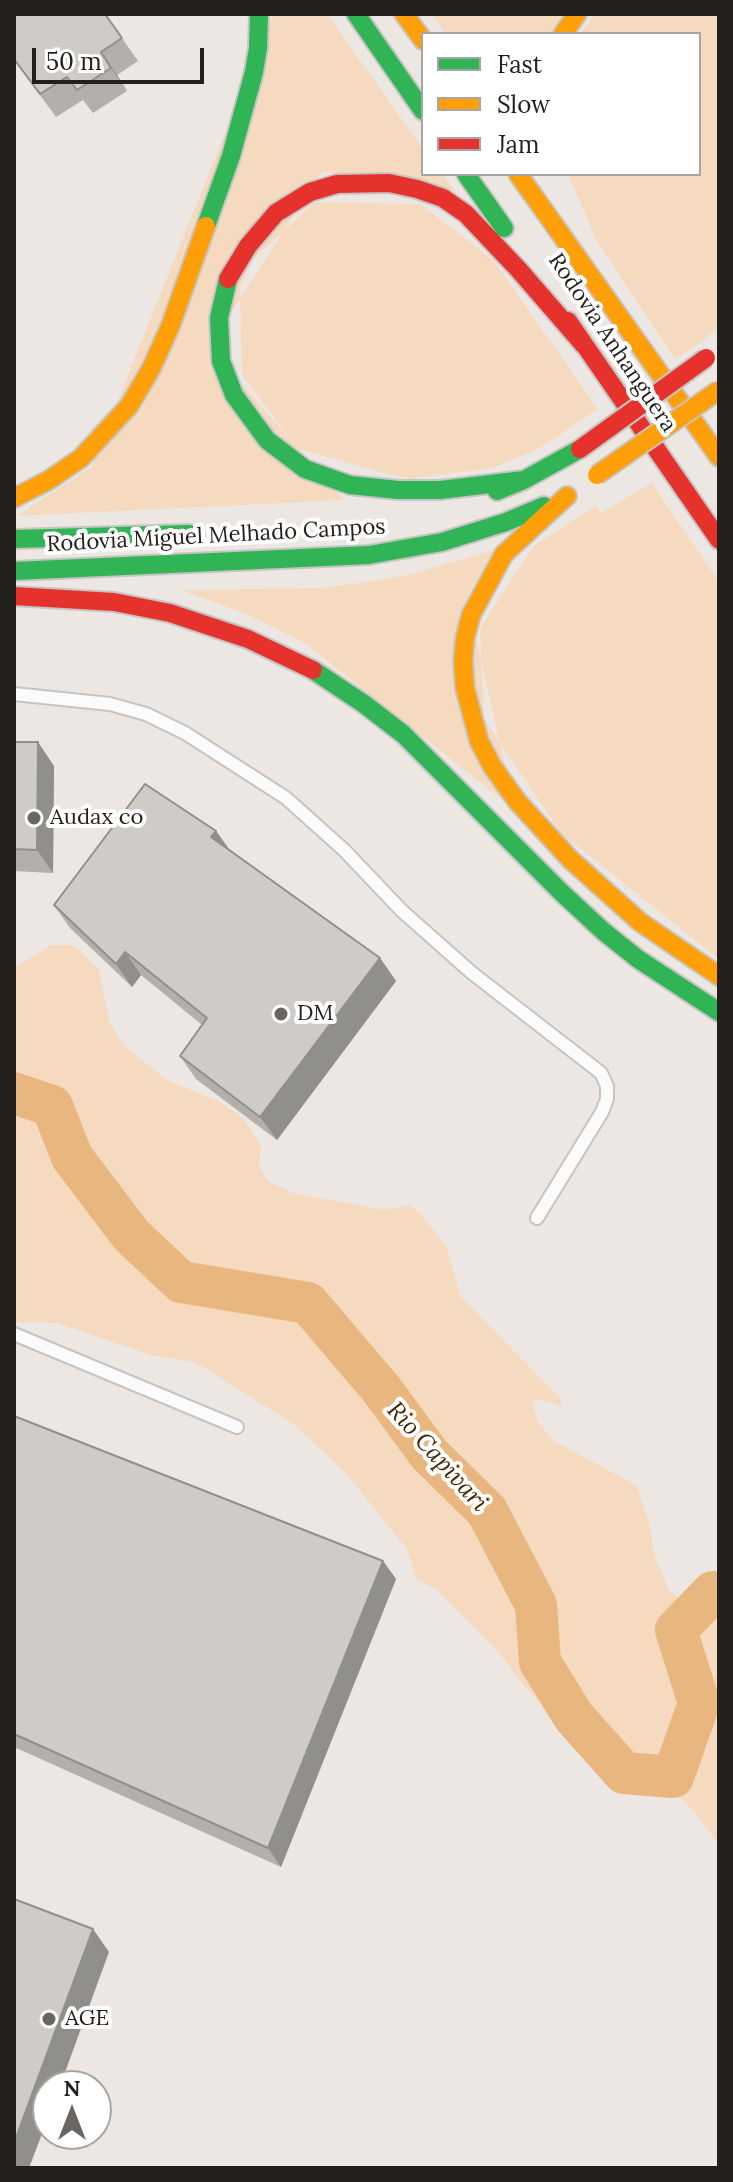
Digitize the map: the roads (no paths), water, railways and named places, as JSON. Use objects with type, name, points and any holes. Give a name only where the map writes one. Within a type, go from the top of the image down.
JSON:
[{"type":"highway","points":[[14,498],[57,475],[94,446],[129,406],[151,369],[170,327],[235,143],[254,72],[259,14]]},
{"type":"highway","points":[[356,14],[421,108]]},
{"type":"highway","points":[[404,14],[421,37]]},
{"type":"highway","points":[[564,32],[577,14]]},
{"type":"highway","name":"Rodovia Anhanguera","points":[[467,176],[719,540]]},
{"type":"highway","name":"Rodovia Anhanguera","points":[[519,176],[719,457]]},
{"type":"highway","points":[[524,480],[440,490],[398,490],[350,485],[305,469],[267,440],[234,395],[221,361],[219,318],[227,281],[248,246],[276,213],[310,192],[337,184],[389,183],[443,198],[466,214],[584,345]]},
{"type":"highway","points":[[558,201],[610,304]]},
{"type":"highway","points":[[466,503],[524,480],[580,449],[712,352]]},
{"type":"highway","points":[[719,390],[582,485],[504,554],[471,615],[463,661],[465,688],[479,741],[517,801],[570,859],[640,922],[719,976]]},
{"type":"highway","name":"Rodovia Miguel Melhado Campos","points":[[14,571],[369,555],[442,542],[506,522],[582,485]]},
{"type":"highway","name":"Rodovia Miguel Melhado Campos","points":[[14,539],[214,533]]},
{"type":"highway","points":[[14,596],[114,602],[170,613],[256,642],[322,675],[403,734],[603,931],[638,959],[719,1012]]},
{"type":"lane","points":[[14,694],[110,704],[146,714],[185,733],[286,798],[344,850],[425,932],[472,973],[601,1073],[607,1086],[607,1099],[602,1112],[537,1218]]},
{"type":"lane","points":[[14,1334],[237,1427]]},
{"type":"waterway","name":"Rio Capivari","points":[[14,1093],[52,1106],[72,1157],[131,1235],[181,1282],[308,1303],[382,1390],[429,1454],[487,1511],[536,1605],[540,1662],[574,1717],[624,1773],[673,1777],[699,1703],[676,1630],[713,1592],[719,1594]]},
{"type":"place","name":"Audax co","points":[[34,818]]},
{"type":"place","name":"DM","points":[[281,1014]]},
{"type":"place","name":"AGE","points":[[49,2019]]}]
